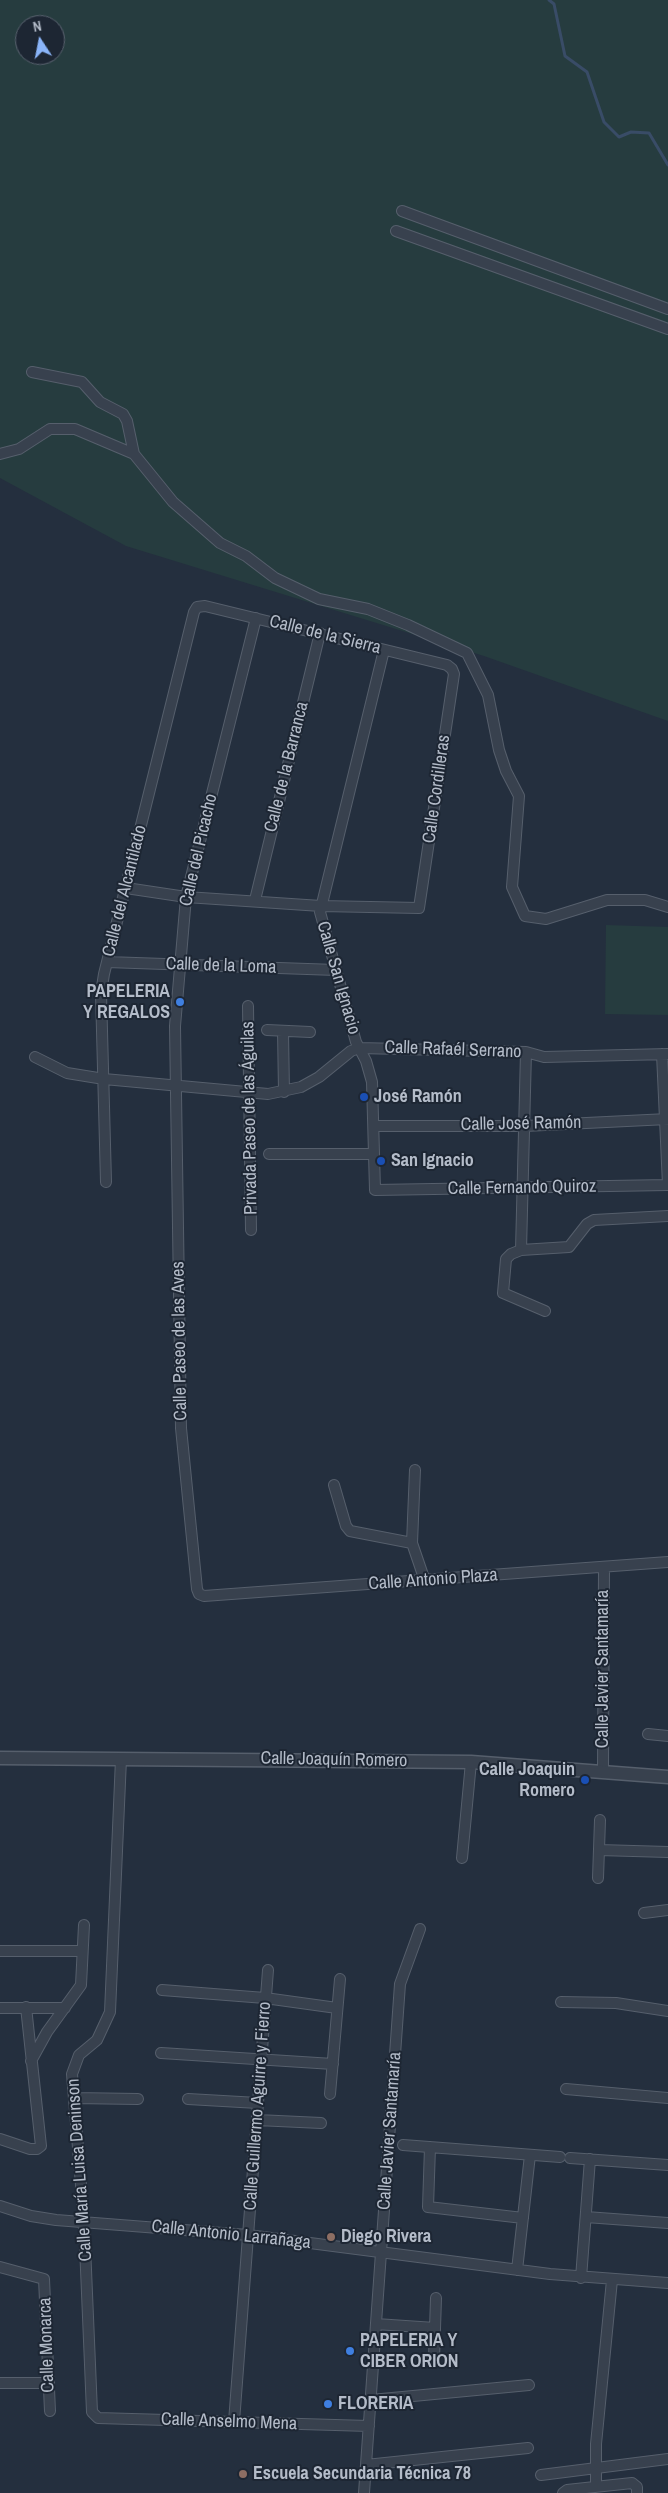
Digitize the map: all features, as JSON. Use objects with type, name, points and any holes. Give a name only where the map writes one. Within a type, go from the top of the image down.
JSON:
[{"type":"street","points":[[402,211],[668,309]]},
{"type":"street","points":[[396,231],[668,329]]},
{"type":"street","points":[[32,372],[82,382],[100,402],[123,414],[127,421],[134,454],[173,502],[197,525],[220,543],[246,556],[275,578],[319,600],[376,612],[467,653],[488,695],[499,750],[506,771],[519,796],[512,887],[525,916],[546,919],[607,900],[645,900],[668,906]]},
{"type":"street","points":[[0,454],[19,449],[50,429],[75,429],[134,454]]},
{"type":"street","name":"Calle de la Sierra","points":[[198,607],[205,606],[320,633],[447,665],[452,669]]},
{"type":"street","name":"Calle del Alcantilado","points":[[106,1182],[102,993],[107,962],[194,612],[198,607]]},
{"type":"street","name":"Calle del Picacho","points":[[176,1086],[175,1026],[186,897],[256,618]]},
{"type":"street","name":"Calle de la Barranca","points":[[255,900],[320,633]]},
{"type":"street","name":"Calle San Ignacio","points":[[375,1190],[372,1082],[366,1061],[356,1042],[320,912],[384,650]]},
{"type":"street","name":"Calle Cordilleras","points":[[321,906],[419,908],[454,674],[452,669]]},
{"type":"street","points":[[126,888],[186,897],[255,900],[321,906]]},
{"type":"street","name":"Calle de la Loma","points":[[107,962],[336,970]]},
{"type":"street","name":"Privada Paseo de las Águilas","points":[[248,1006],[252,1230]]},
{"type":"street","points":[[267,1030],[310,1032]]},
{"type":"street","points":[[283,1031],[284,1092]]},
{"type":"street","name":"Calle Rafaél Serrano","points":[[35,1057],[67,1073],[104,1079],[250,1094],[284,1092],[319,1078],[346,1054],[359,1048],[526,1052],[544,1058],[665,1054]]},
{"type":"street","points":[[521,1250],[521,1189],[525,1126],[526,1052]]},
{"type":"street","points":[[665,1054],[668,1185]]},
{"type":"street","name":"Calle Paseo de las Aves","points":[[176,1086],[181,1428],[196,1589],[199,1594]]},
{"type":"street","name":"Calle José Ramón","points":[[374,1126],[525,1126],[666,1119]]},
{"type":"street","points":[[269,1154],[374,1154]]},
{"type":"street","name":"Calle Fernando Quiroz","points":[[375,1190],[668,1185]]},
{"type":"street","points":[[545,1311],[503,1293],[506,1259],[511,1254],[521,1250],[569,1247],[587,1224],[594,1220],[668,1216]]},
{"type":"street","points":[[415,1470],[412,1543],[425,1581]]},
{"type":"street","points":[[334,1484],[346,1526],[350,1531],[412,1543]]},
{"type":"street","name":"Calle Antonio Plaza","points":[[199,1594],[204,1596],[425,1581],[668,1562]]},
{"type":"street","name":"Calle Javier Santamaría","points":[[603,1770],[604,1568]]},
{"type":"street","points":[[648,1734],[668,1736]]},
{"type":"street","name":"Calle Joaquín Romero","points":[[0,1758],[470,1762],[603,1770],[668,1777]]},
{"type":"street","name":"Calle María Luisa Deninson","points":[[92,2412],[84,2222],[72,2074],[80,2055],[97,2040],[110,2012],[121,1759]]},
{"type":"street","points":[[462,1858],[470,1762]]},
{"type":"street","points":[[598,1878],[600,1820]]},
{"type":"street","points":[[599,1850],[668,1852]]},
{"type":"street","points":[[644,1913],[668,1910]]},
{"type":"street","points":[[31,2061],[47,2032],[81,1985],[84,1924]]},
{"type":"street","name":"Calle Javier Santamaría","points":[[364,2493],[400,1984],[420,1929]]},
{"type":"street","points":[[0,1951],[82,1951]]},
{"type":"street","name":"Calle Guillermo Aguirre y Fierro","points":[[234,2422],[268,1970]]},
{"type":"street","points":[[330,2094],[340,1979]]},
{"type":"street","points":[[162,1990],[266,1998],[338,2008]]},
{"type":"street","points":[[562,2002],[616,2004],[668,2011]]},
{"type":"street","points":[[0,2140],[37,2149],[41,2146],[26,2007]]},
{"type":"street","points":[[0,2008],[65,2008]]},
{"type":"street","points":[[161,2053],[333,2064]]},
{"type":"street","points":[[566,2089],[668,2098]]},
{"type":"street","points":[[74,2098],[138,2099]]},
{"type":"street","points":[[188,2099],[258,2103]]},
{"type":"street","points":[[257,2120],[321,2122]]},
{"type":"street","points":[[403,2145],[668,2165]]},
{"type":"street","points":[[430,2147],[428,2207],[523,2218]]},
{"type":"street","points":[[517,2270],[530,2154]]},
{"type":"street","points":[[581,2278],[590,2159]]},
{"type":"street","name":"Calle Antonio Larrañaga","points":[[0,2206],[31,2216],[248,2235],[581,2278],[668,2283]]},
{"type":"street","points":[[586,2217],[668,2223]]},
{"type":"street","name":"Calle Monarca","points":[[0,2267],[44,2279],[50,2411]]},
{"type":"street","points":[[596,2487],[596,2467],[612,2280]]},
{"type":"street","points":[[434,2359],[436,2298]]},
{"type":"street","points":[[376,2324],[435,2328]]},
{"type":"street","points":[[0,2383],[49,2383]]},
{"type":"street","points":[[371,2400],[528,2385]]},
{"type":"street","name":"Calle Anselmo Mena","points":[[92,2412],[98,2418],[369,2426]]},
{"type":"street","points":[[366,2465],[528,2448]]},
{"type":"street","points":[[541,2475],[668,2459]]},
{"type":"street","points":[[563,2493],[632,2483],[637,2486],[637,2493]]},
{"type":"green space","points":[[0,0],[668,0],[668,721],[484,656],[126,546],[0,478]]},
{"type":"green space","points":[[606,925],[668,927],[668,1015],[605,1014]]},
{"type":"waterway","points":[[549,0],[554,4],[565,56],[587,72],[604,122],[619,137],[631,132],[649,133],[668,165]]},
{"type":"place","name":"PAPELERIA Y REGALOS","points":[[180,1002]]},
{"type":"place","name":"José Ramón","points":[[364,1097]]},
{"type":"place","name":"San Ignacio","points":[[381,1161]]},
{"type":"place","name":"Calle Joaquin Romero","points":[[585,1780]]},
{"type":"place","name":"Diego Rivera","points":[[331,2237]]},
{"type":"place","name":"PAPELERIA Y CIBER ORION","points":[[350,2351]]},
{"type":"place","name":"FLORERIA","points":[[328,2404]]},
{"type":"place","name":"Escuela Secundaria Técnica 78","points":[[243,2474]]}]
